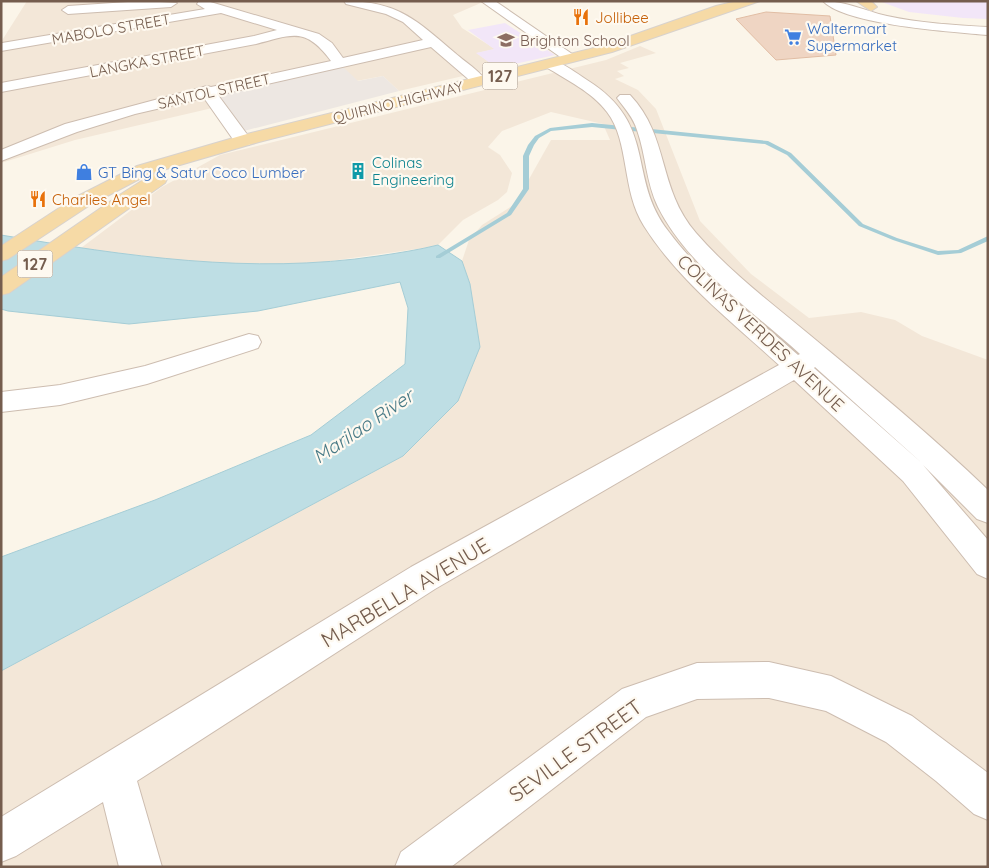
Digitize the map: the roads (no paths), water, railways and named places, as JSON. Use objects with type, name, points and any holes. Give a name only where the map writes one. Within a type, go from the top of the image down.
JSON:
[{"type":"main road","name":"QUIRINO HIGHWAY","points":[[1,255],[83,201],[126,178],[166,163],[242,141],[607,49],[720,9],[754,1]]},
{"type":"main road","name":"QUIRINO HIGHWAY","points":[[1,288],[68,240],[166,175],[242,141]]},
{"type":"street","points":[[68,10],[205,1]]},
{"type":"street","points":[[350,1],[400,15],[479,81]]},
{"type":"street","name":"COLINAS VERDES AVENUE","points":[[486,1],[622,95],[639,117],[652,148],[661,191],[668,209],[701,252],[709,274]]},
{"type":"street","points":[[828,1],[857,12],[898,21],[988,31]]},
{"type":"street","points":[[854,1],[907,15],[988,22]]},
{"type":"street","points":[[197,2],[321,41],[340,63]]},
{"type":"street","name":"MABOLO STREET","points":[[2,48],[219,10]]},
{"type":"street","name":"LANGKA STREET","points":[[1,88],[256,40],[291,30]]},
{"type":"street","points":[[2,48],[12,32]]},
{"type":"street","name":"SANTOL STREET","points":[[1,156],[96,119],[207,92],[433,42]]},
{"type":"street","name":"COLINAS VERDES AVENUE","points":[[551,64],[604,100],[619,118],[631,149],[638,192],[646,212],[672,249],[709,274],[806,361],[913,473],[988,564]]},
{"type":"street","points":[[207,92],[242,141]]},
{"type":"street","points":[[619,118],[639,117]]},
{"type":"street","points":[[631,149],[652,148]]},
{"type":"street","points":[[1,402],[60,395],[147,376],[249,342]]},
{"type":"street","name":"COLINAS VERDES AVENUE","points":[[806,361],[923,446],[988,510]]},
{"type":"street","name":"MARBELLA AVENUE","points":[[1,841],[115,772],[422,578],[806,361]]},
{"type":"street","name":"SEVILLE STREET","points":[[416,867],[635,702],[697,681],[769,680],[831,694],[899,730],[950,767],[988,800]]},
{"type":"street","points":[[115,772],[141,867]]},
{"type":"water","name":"Marilao River","points":[[1,235],[142,256],[236,263],[283,264],[330,261],[386,255],[438,245],[462,261],[470,284],[480,347],[458,401],[403,456],[1,671],[1,557],[155,500],[311,435],[405,364],[408,308],[400,282],[258,311],[129,324],[8,311],[1,309]]},
{"type":"waterway","points":[[438,257],[509,214],[526,189],[526,156],[537,137],[550,130],[592,125],[766,142],[789,154],[861,225],[895,239],[938,253],[959,252],[988,238]]},
{"type":"place","name":"Jollibee","points":[[581,17]]},
{"type":"place","name":"Waltermart Supermarket","points":[[793,37]]},
{"type":"place","name":"Brighton School","points":[[506,40]]},
{"type":"place","name":"Colinas Engineering","points":[[358,171]]},
{"type":"place","name":"GT Bing & Satur Coco Lumber","points":[[84,172]]},
{"type":"place","name":"Charlies Angel","points":[[38,199]]}]
